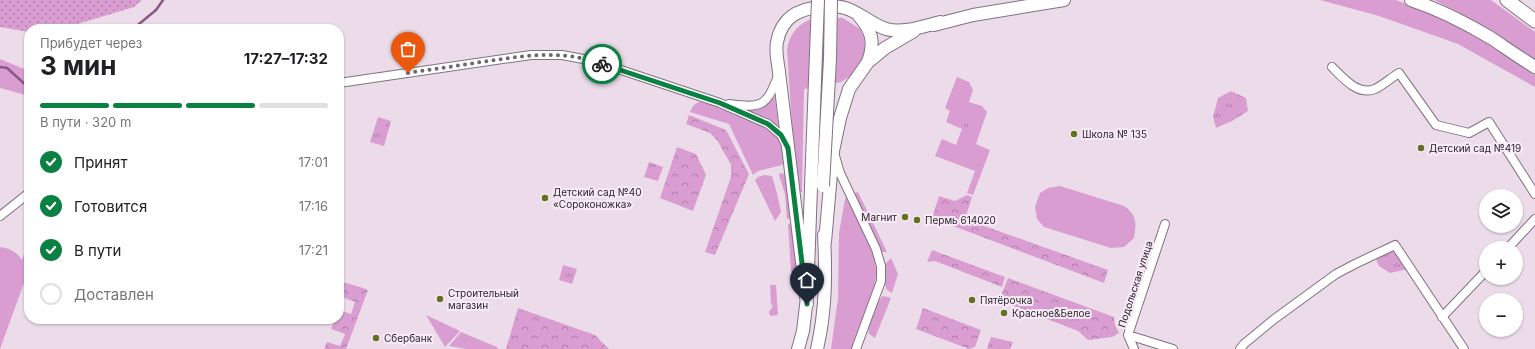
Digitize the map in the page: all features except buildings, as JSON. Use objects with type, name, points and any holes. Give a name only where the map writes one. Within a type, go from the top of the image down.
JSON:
[{"type":"main road","points":[[798,349],[807,304],[810,187],[818,0]]},
{"type":"main road","points":[[817,349],[826,290],[823,186],[830,59],[831,0]]},
{"type":"main road","points":[[807,304],[776,43],[780,30],[785,22],[796,12],[811,7],[833,6],[844,8],[887,29],[893,30],[914,28],[973,15],[1064,0]]},
{"type":"main road","points":[[1411,0],[1426,3],[1490,38],[1535,67]]},
{"type":"main road","points":[[1507,0],[1535,21]]},
{"type":"main road","points":[[825,242],[833,151],[840,118],[848,94],[868,62],[873,45],[867,27],[857,14]]},
{"type":"main road","points":[[868,62],[897,40],[915,31],[940,22]]},
{"type":"street","points":[[344,82],[531,55],[562,55],[594,61],[720,103],[768,124],[781,135],[788,148]]},
{"type":"street","points":[[1332,68],[1359,90],[1374,90],[1399,73],[1436,125],[1469,133],[1489,122],[1535,194]]},
{"type":"street","points":[[720,103],[751,107],[764,102],[771,94],[779,72]]},
{"type":"street","points":[[833,151],[840,173],[876,249],[881,266],[881,281],[856,349]]},
{"type":"street","points":[[0,216],[24,198]]},
{"type":"street","points":[[1515,241],[1535,219]]},
{"type":"street","name":"Подольская улица","points":[[1134,349],[1128,335],[1165,224]]},
{"type":"street","points":[[1240,349],[1273,320],[1336,274],[1395,245],[1464,349]]},
{"type":"street","points":[[1442,317],[1479,278]]},
{"type":"street","points":[[1128,335],[1173,349]]},
{"type":"green space","points":[[0,0],[142,0],[134,7],[78,24],[24,24],[24,31],[0,27]]},
{"type":"green space","points":[[1320,0],[1396,0],[1443,19],[1493,47],[1535,75],[1535,87],[1458,44],[1379,16]]},
{"type":"green space","points":[[1434,0],[1491,0],[1535,32],[1535,61],[1473,21]]},
{"type":"green space","points":[[813,18],[843,18],[860,29],[864,38],[865,48],[862,60],[849,77],[841,82],[804,89],[802,192],[800,192],[793,140],[787,49],[790,38],[799,26]]},
{"type":"green space","points":[[0,59],[24,69],[24,95],[0,88]]},
{"type":"green space","points":[[957,77],[969,82],[973,90],[969,102],[982,106],[987,112],[976,144],[990,150],[973,195],[967,193],[975,171],[935,156],[942,139],[956,145],[962,129],[946,122],[950,111],[945,108]]},
{"type":"green space","points":[[1231,91],[1246,98],[1248,111],[1232,121],[1216,128],[1213,117],[1218,98]]},
{"type":"green space","points":[[775,97],[777,126],[769,120],[748,111],[761,108]]},
{"type":"green space","points":[[704,101],[765,125],[769,128],[777,137],[783,148],[784,160],[782,165],[758,171],[753,175],[729,124],[690,112],[695,104]]},
{"type":"green space","points":[[689,115],[726,130],[749,174],[715,255],[705,252],[731,177],[731,165],[717,140],[710,133],[686,124]]},
{"type":"green space","points":[[378,117],[391,121],[384,146],[370,142]]},
{"type":"green space","points":[[968,117],[976,119],[969,141],[959,137]]},
{"type":"green space","points":[[677,147],[696,154],[706,175],[693,211],[660,198]]},
{"type":"green space","points":[[649,162],[663,167],[658,181],[644,177]]},
{"type":"green space","points":[[780,173],[785,174],[786,177],[793,218],[787,219],[785,194],[779,175]]},
{"type":"green space","points":[[764,175],[772,176],[777,193],[781,212],[775,221],[755,180]]},
{"type":"green space","points":[[1060,186],[1124,206],[1132,213],[1135,220],[1134,238],[1124,247],[1111,248],[1044,227],[1037,219],[1035,207],[1040,193],[1048,188]]},
{"type":"green space","points":[[858,192],[887,252],[882,252],[880,249],[853,194]]},
{"type":"green space","points":[[967,195],[972,197],[965,219],[1108,270],[1104,283],[932,218],[939,196],[955,201]]},
{"type":"green space","points":[[847,196],[873,254],[876,273],[873,291],[867,311],[852,349],[831,349],[838,298],[839,233],[845,199]]},
{"type":"green space","points":[[793,223],[797,255],[797,276],[791,271],[788,224]]},
{"type":"green space","points":[[0,247],[7,248],[18,255],[22,260],[24,254],[24,283],[0,349]]},
{"type":"green space","points":[[1394,249],[1408,269],[1390,273],[1379,266],[1375,257]]},
{"type":"green space","points":[[932,250],[1005,277],[1002,287],[935,261],[927,262]]},
{"type":"green space","points":[[891,258],[898,274],[892,293],[887,290],[884,282],[885,264]]},
{"type":"green space","points":[[563,265],[577,269],[572,284],[559,280]]},
{"type":"green space","points":[[1008,278],[1114,317],[1115,325],[1119,333],[1112,337],[1088,340],[1078,331],[1006,303],[1001,296]]},
{"type":"green space","points":[[344,282],[368,290],[346,349],[324,349],[327,342],[340,346],[345,334],[331,329],[333,324],[344,324],[344,312],[351,314],[355,302],[344,298]]},
{"type":"green space","points":[[770,285],[776,285],[778,315],[770,316],[769,312],[773,306],[771,304]]},
{"type":"green space","points":[[883,296],[891,298],[875,338],[869,334],[869,330],[875,308]]},
{"type":"green space","points":[[518,308],[595,335],[609,349],[506,349]]},
{"type":"green space","points":[[923,308],[981,330],[975,347],[969,349],[916,329]]},
{"type":"green space","points":[[426,315],[460,331],[445,347]]},
{"type":"green space","points":[[461,332],[497,347],[498,349],[466,349],[449,346]]},
{"type":"green space","points":[[991,337],[1013,342],[1010,349],[987,349]]},
{"type":"waterway","points":[[139,24],[156,10],[163,0]]},
{"type":"waterway","points":[[0,67],[7,68],[24,83]]},
{"type":"way so far","points":[[408,73],[531,55],[562,55],[602,64]]},
{"type":"place","name":"Школа № 135","points":[[1074,134]]},
{"type":"place","name":"Детский сад №419","points":[[1421,148]]},
{"type":"place","name":"Детский сад №40 «Сороконожка»","points":[[545,198]]},
{"type":"place","name":"Магнит","points":[[905,217]]},
{"type":"place","name":"Пермь 614020","points":[[917,220]]},
{"type":"place","name":"Строительный магазин","points":[[440,299]]},
{"type":"place","name":"Пятёрочка","points":[[972,300]]},
{"type":"place","name":"Красное&Белое","points":[[1004,313]]},
{"type":"place","name":"Сбербанк","points":[[376,338]]},
{"type":"route","points":[[602,64],[720,103],[768,124],[781,135],[788,148],[807,304]]}]
